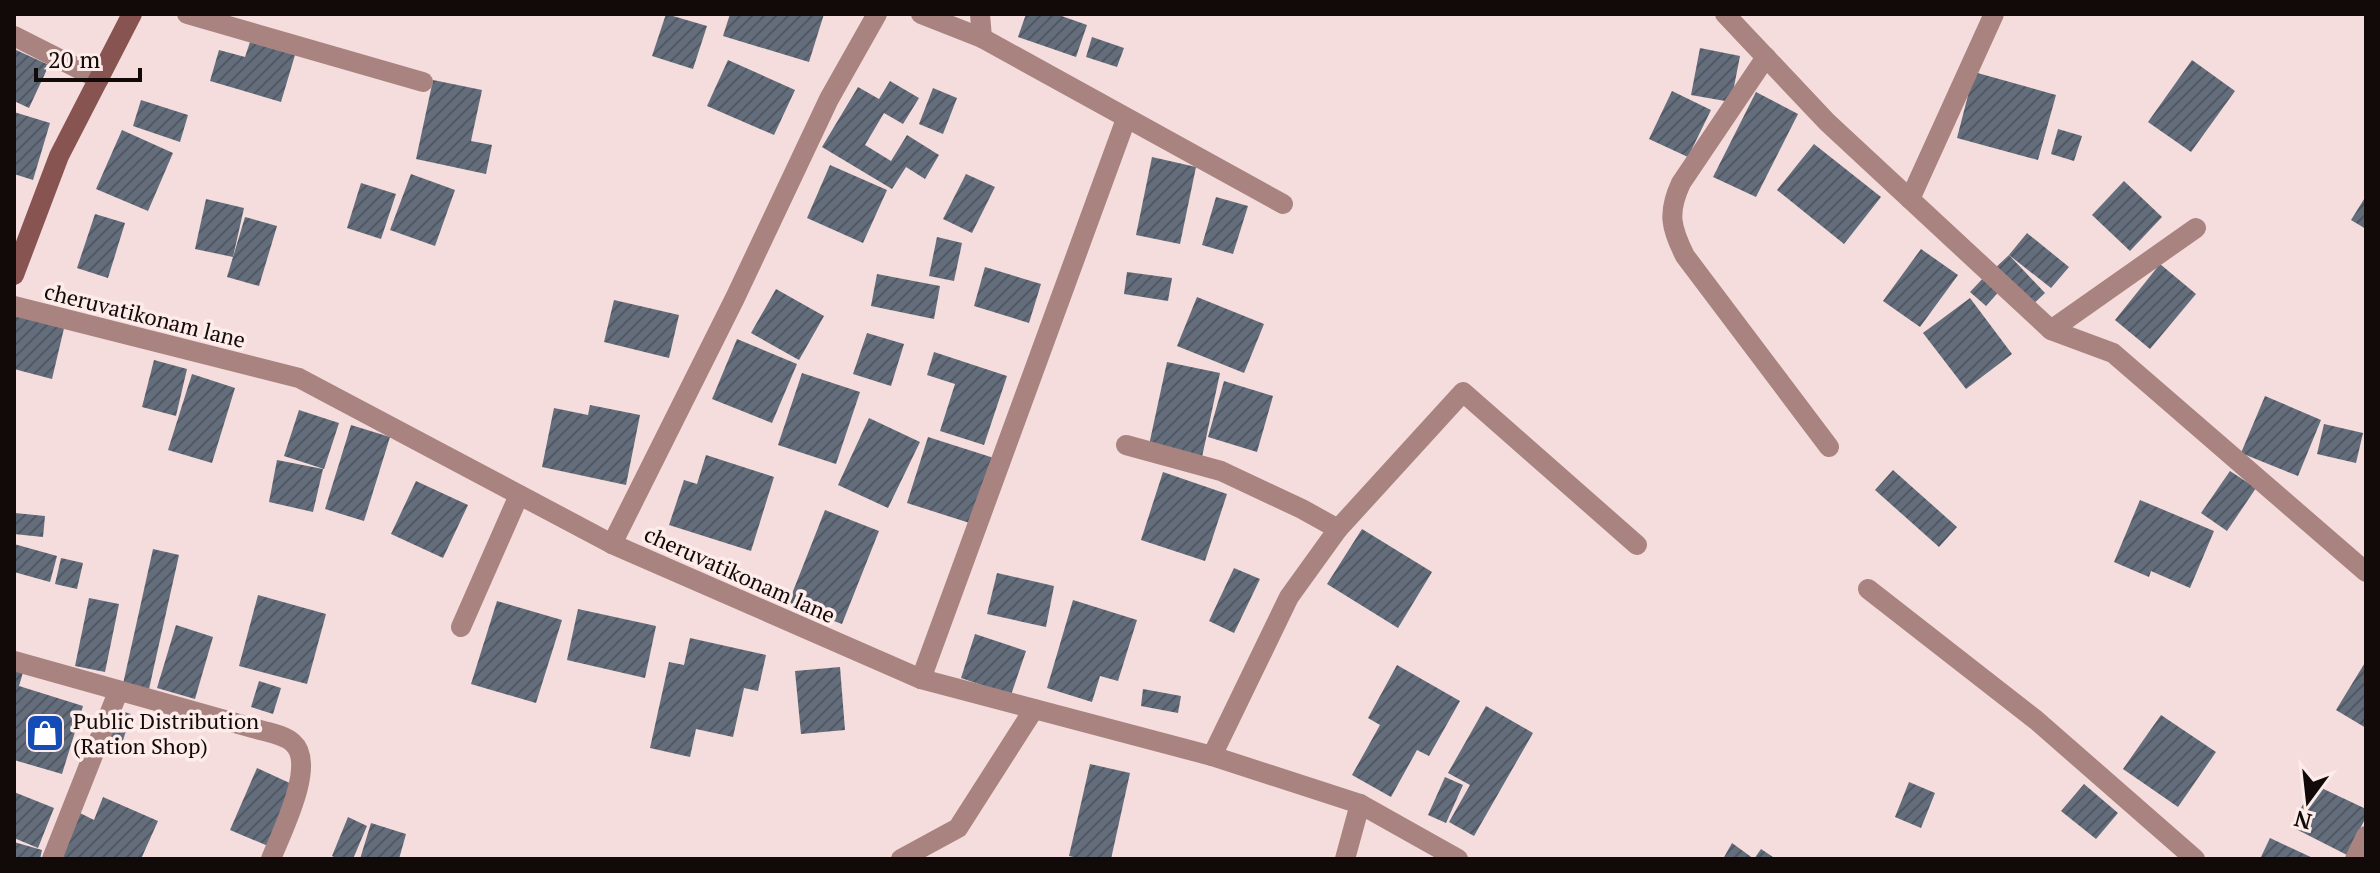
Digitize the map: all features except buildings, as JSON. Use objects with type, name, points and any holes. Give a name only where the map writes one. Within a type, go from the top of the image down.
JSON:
[{"type":"main road","points":[[14,275],[59,156],[132,14]]},
{"type":"street","points":[[187,14],[423,82]]},
{"type":"street","points":[[612,544],[735,298],[829,99],[877,14]]},
{"type":"street","points":[[921,14],[982,38],[1283,204]]},
{"type":"street","points":[[980,14],[982,38]]},
{"type":"street","points":[[1725,14],[1827,122],[2051,330],[2113,353],[2366,572]]},
{"type":"street","points":[[1910,199],[1994,14]]},
{"type":"street","points":[[14,36],[99,79]]},
{"type":"street","points":[[1766,57],[1681,183],[1671,213],[1673,233],[1685,256],[1829,447]]},
{"type":"street","points":[[921,679],[1126,119]]},
{"type":"street","points":[[2051,330],[2196,228]]},
{"type":"street","name":"cheruvatikonam lane","points":[[14,306],[299,378],[612,544],[921,679],[1212,756],[1360,804],[1458,859]]},
{"type":"street","points":[[1212,756],[1289,597],[1338,529],[1463,392],[1637,545]]},
{"type":"street","points":[[1126,445],[1221,471],[1338,529]]},
{"type":"street","points":[[461,627],[519,495]]},
{"type":"street","points":[[1868,589],[2036,720],[2195,859]]},
{"type":"street","points":[[14,661],[253,728],[288,739],[296,745],[301,755],[303,774],[271,859]]},
{"type":"street","points":[[52,859],[118,692]]},
{"type":"street","points":[[901,859],[958,828],[1034,709]]},
{"type":"street","points":[[1345,859],[1360,804]]},
{"type":"street","points":[[2355,859],[2366,836]]},
{"type":"place","name":"Public Distribution (Ration Shop)","points":[[45,733]]}]
